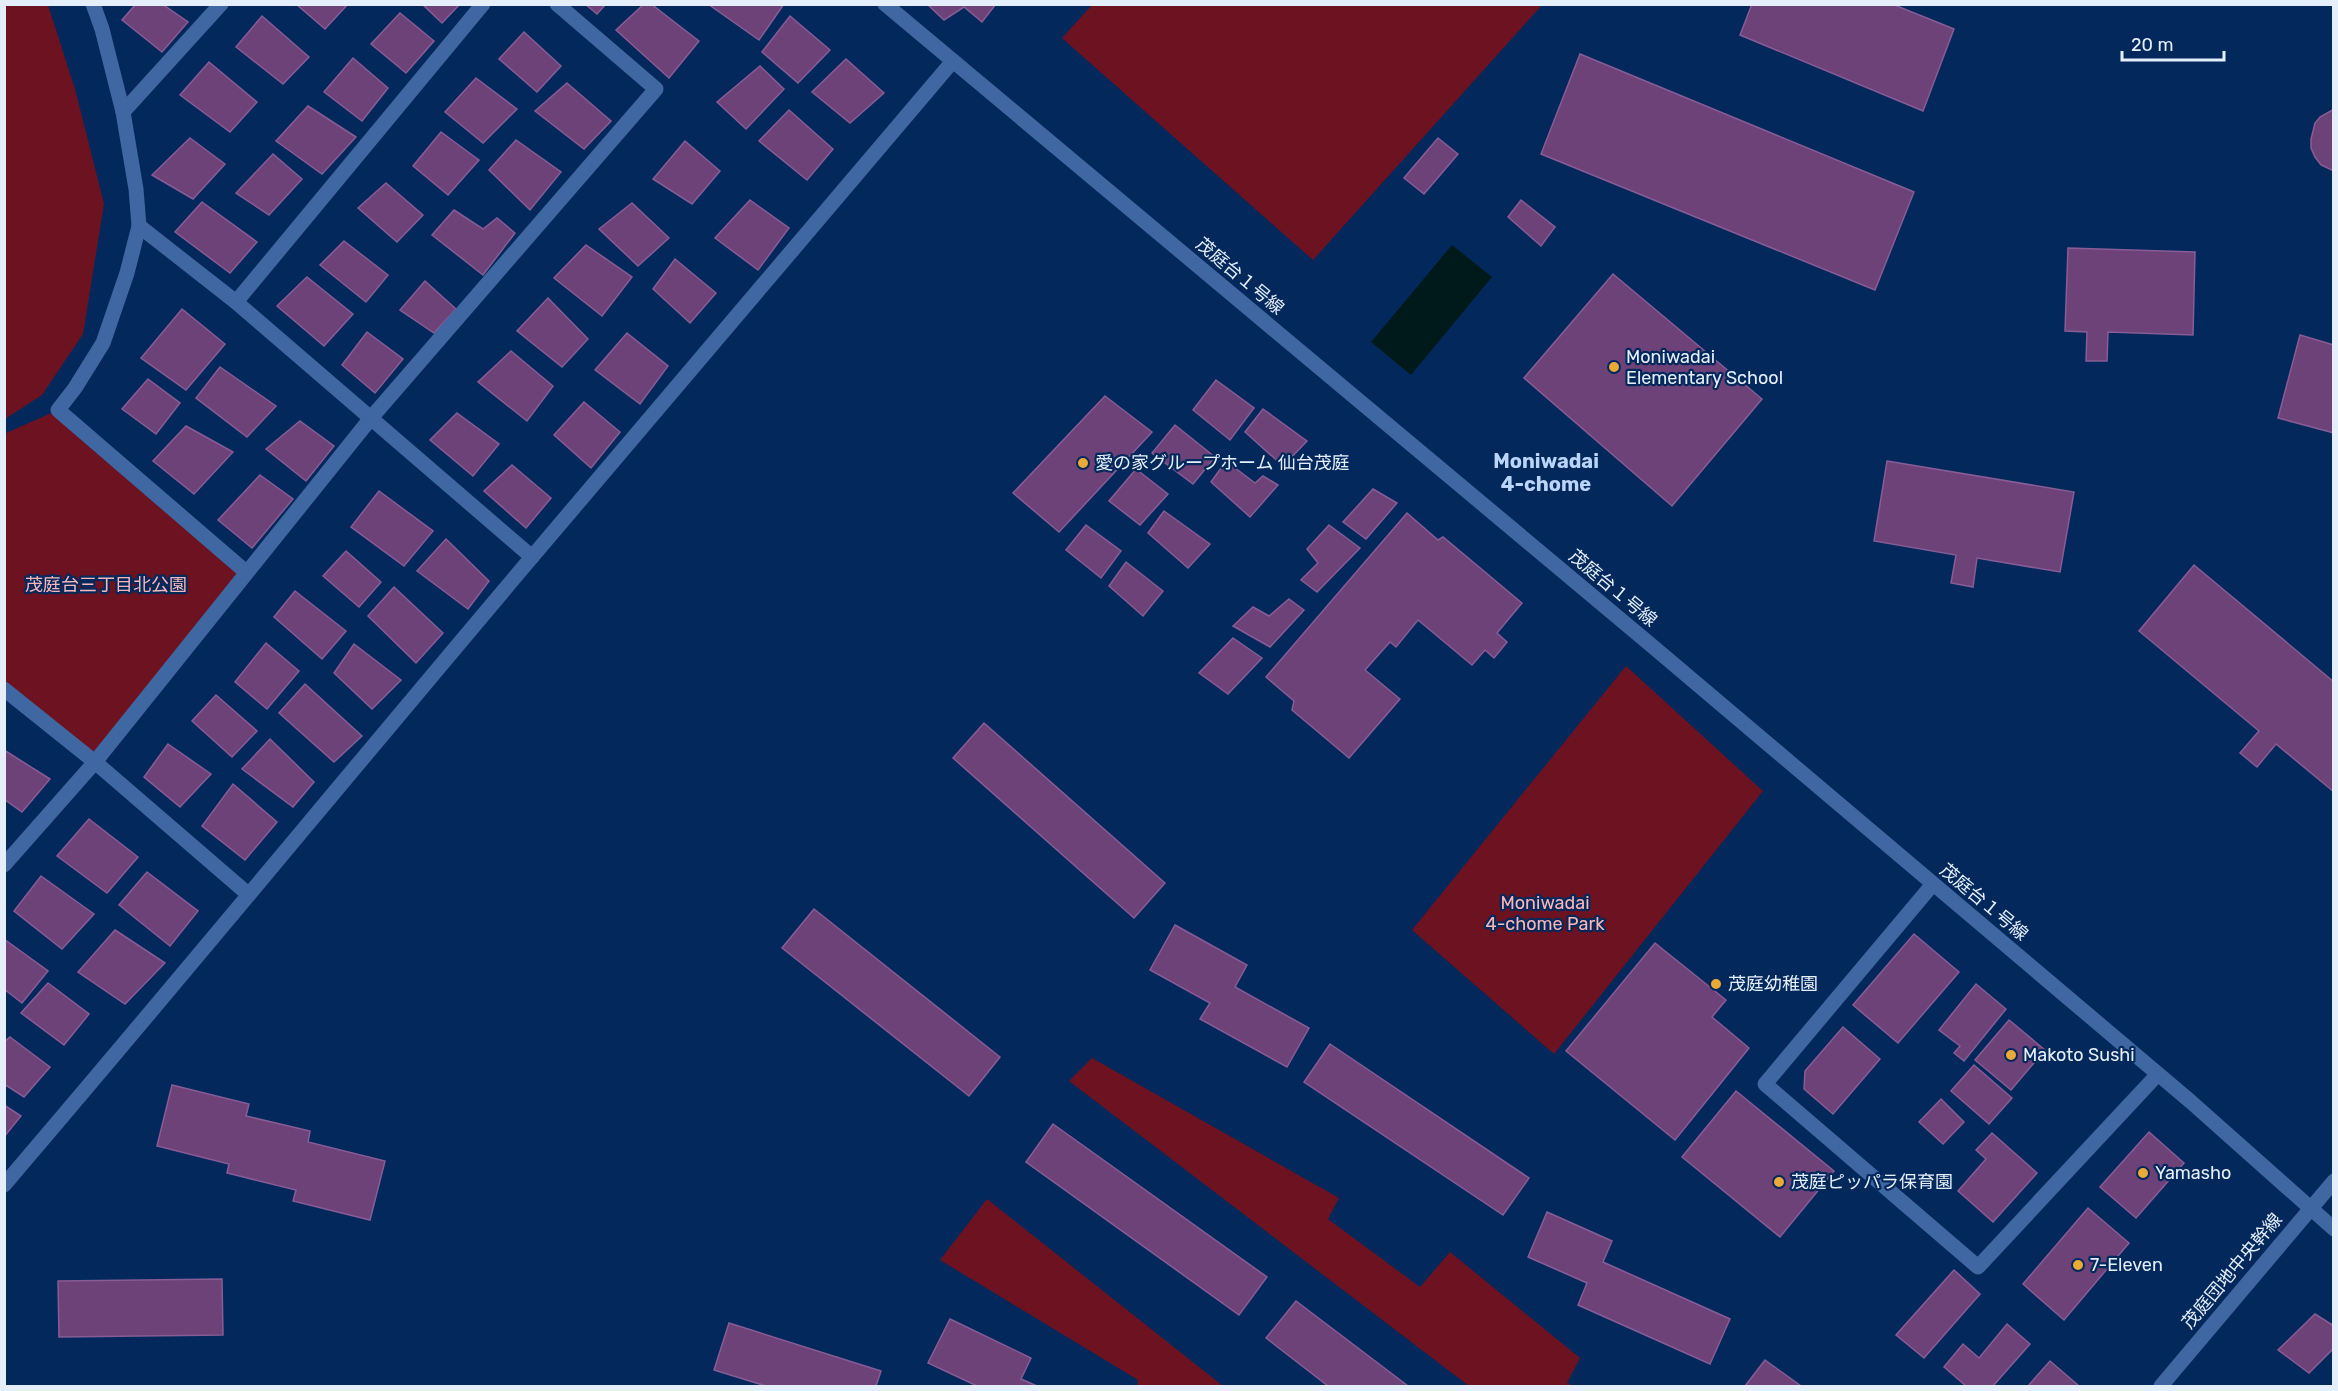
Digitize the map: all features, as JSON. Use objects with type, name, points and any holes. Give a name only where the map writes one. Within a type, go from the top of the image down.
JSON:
[{"type":"street","points":[[93,4],[102,29],[123,112],[136,189],[139,226],[127,273],[103,343],[75,388],[58,410],[246,572]]},
{"type":"street","points":[[123,112],[221,4]]},
{"type":"street","points":[[236,302],[483,4]]},
{"type":"street","points":[[4,865],[95,762],[371,418],[656,89],[557,4]]},
{"type":"street","name":"茂庭台１号線","points":[[885,4],[2158,1074],[2334,1228]]},
{"type":"street","points":[[4,1185],[953,61]]},
{"type":"street","points":[[139,226],[236,302],[532,557]]},
{"type":"street","points":[[4,689],[95,762],[248,894]]},
{"type":"street","points":[[1933,884],[1765,1084],[1978,1267],[2158,1074]]},
{"type":"street","name":"茂庭団地中央幹線","points":[[2161,1386],[2334,1181]]},
{"type":"green space","points":[[5,4],[48,5],[75,89],[104,204],[83,334],[42,395],[5,419]]},
{"type":"green space","points":[[1092,5],[1542,5],[1313,260],[1062,38]]},
{"type":"green space","name":"茂庭台三丁目北公園","points":[[58,410],[246,572],[95,762],[5,693],[4,434]]},
{"type":"green space","name":"Moniwadai 4-chome Park","points":[[1626,666],[1763,791],[1554,1054],[1412,930]]},
{"type":"green space","points":[[1092,1058],[1339,1198],[1328,1219],[1420,1287],[1450,1252],[1580,1358],[1567,1383],[1573,1386],[1469,1386],[1069,1081]]},
{"type":"green space","points":[[987,1199],[1223,1386],[1137,1386],[1138,1380],[940,1260]]},
{"type":"shaded area","points":[[1452,245],[1492,277],[1411,375],[1371,342]]},
{"type":"building","points":[[136,4],[162,4],[188,22],[162,52],[122,20]]},
{"type":"building","points":[[296,4],[348,4],[325,29]]},
{"type":"building","points":[[422,4],[460,4],[442,23]]},
{"type":"building","points":[[585,4],[606,4],[597,14]]},
{"type":"building","points":[[644,4],[651,4],[699,41],[669,78],[616,30]]},
{"type":"building","points":[[708,4],[784,4],[759,40]]},
{"type":"building","points":[[927,4],[996,4],[982,22],[964,7],[944,20]]},
{"type":"building","points":[[1752,4],[1892,4],[1954,29],[1923,111],[1740,35]]},
{"type":"building","points":[[400,13],[434,41],[406,73],[371,44]]},
{"type":"building","points":[[262,16],[309,57],[283,84],[236,47]]},
{"type":"building","points":[[790,16],[830,50],[798,83],[762,52]]},
{"type":"building","points":[[524,32],[561,66],[537,92],[499,59]]},
{"type":"building","points":[[1580,54],[1914,192],[1875,290],[1541,154]]},
{"type":"building","points":[[353,58],[388,88],[362,121],[324,92]]},
{"type":"building","points":[[846,59],[884,93],[850,123],[812,92]]},
{"type":"building","points":[[209,62],[257,102],[230,132],[180,95]]},
{"type":"building","points":[[760,66],[784,89],[746,129],[717,102]]},
{"type":"building","points":[[476,78],[517,109],[483,143],[445,112]]},
{"type":"building","points":[[567,83],[611,121],[584,149],[535,111]]},
{"type":"building","points":[[308,106],[356,137],[322,174],[276,141]]},
{"type":"building","points":[[2334,109],[2334,171],[2321,165],[2315,157],[2311,148],[2311,139],[2315,123],[2320,117]]},
{"type":"building","points":[[789,110],[833,149],[807,180],[759,141]]},
{"type":"building","points":[[441,132],[479,160],[448,195],[413,166]]},
{"type":"building","points":[[190,138],[225,164],[193,199],[152,175]]},
{"type":"building","points":[[1438,138],[1458,154],[1424,194],[1404,178]]},
{"type":"building","points":[[516,140],[561,172],[530,210],[489,170]]},
{"type":"building","points":[[685,141],[720,171],[692,204],[653,179]]},
{"type":"building","points":[[273,154],[302,179],[269,215],[236,193]]},
{"type":"building","points":[[386,183],[423,215],[397,242],[358,208]]},
{"type":"building","points":[[750,200],[789,228],[758,270],[715,238]]},
{"type":"building","points":[[1521,200],[1555,227],[1541,246],[1508,217]]},
{"type":"building","points":[[202,202],[257,242],[230,273],[175,232]]},
{"type":"building","points":[[632,203],[669,238],[638,266],[599,229]]},
{"type":"building","points":[[454,210],[483,229],[497,218],[515,233],[483,275],[432,235]]},
{"type":"building","points":[[344,241],[388,275],[366,302],[320,265]]},
{"type":"building","points":[[586,245],[632,277],[602,316],[554,278]]},
{"type":"building","points":[[2068,248],[2195,252],[2193,335],[2108,332],[2107,361],[2086,361],[2087,332],[2065,331]]},
{"type":"building","points":[[675,259],[716,293],[690,323],[653,289]]},
{"type":"building","points":[[1613,274],[1762,399],[1672,506],[1524,378]]},
{"type":"building","points":[[307,277],[353,314],[324,346],[277,306]]},
{"type":"building","points":[[425,281],[456,309],[434,333],[400,310]]},
{"type":"building","points":[[548,298],[588,339],[562,367],[517,331]]},
{"type":"building","points":[[182,309],[225,344],[186,390],[141,358]]},
{"type":"building","points":[[367,332],[403,359],[375,393],[342,365]]},
{"type":"building","points":[[627,333],[668,366],[640,404],[595,370]]},
{"type":"building","points":[[2300,335],[2334,345],[2334,433],[2278,418]]},
{"type":"building","points":[[511,351],[553,386],[527,421],[478,382]]},
{"type":"building","points":[[220,367],[276,406],[247,437],[196,398]]},
{"type":"building","points":[[148,379],[180,403],[156,434],[122,409]]},
{"type":"building","points":[[1216,380],[1254,408],[1230,440],[1193,410]]},
{"type":"building","name":"愛の家グループホーム 仙台茂庭","points":[[1105,396],[1152,432],[1059,532],[1013,493]]},
{"type":"building","points":[[584,402],[620,432],[591,468],[554,435]]},
{"type":"building","points":[[1263,409],[1307,441],[1283,466],[1245,432]]},
{"type":"building","points":[[457,413],[499,444],[473,476],[430,440]]},
{"type":"building","points":[[300,421],[334,446],[306,481],[266,449]]},
{"type":"building","points":[[1175,425],[1215,457],[1193,484],[1152,453]]},
{"type":"building","points":[[186,426],[233,452],[194,494],[153,461]]},
{"type":"building","points":[[1226,461],[1255,483],[1263,476],[1278,485],[1250,517],[1211,482]]},
{"type":"building","points":[[1887,461],[2074,492],[2060,572],[1977,558],[1973,587],[1951,583],[1956,555],[1874,541]]},
{"type":"building","points":[[512,465],[551,498],[526,528],[484,491]]},
{"type":"building","points":[[1136,469],[1168,494],[1140,525],[1109,501]]},
{"type":"building","points":[[260,475],[293,499],[252,548],[218,520]]},
{"type":"building","points":[[1373,489],[1397,503],[1366,539],[1343,522]]},
{"type":"building","points":[[379,491],[433,531],[404,566],[351,527]]},
{"type":"building","points":[[1164,511],[1210,544],[1188,568],[1148,533]]},
{"type":"building","points":[[1407,513],[1438,540],[1443,537],[1522,603],[1497,633],[1507,642],[1494,658],[1485,650],[1472,665],[1418,620],[1396,647],[1390,642],[1365,670],[1400,699],[1349,758],[1292,710],[1294,701],[1266,677]]},
{"type":"building","points":[[1086,525],[1121,551],[1101,578],[1066,550]]},
{"type":"building","points":[[1329,525],[1360,548],[1317,592],[1301,580],[1318,563],[1307,549]]},
{"type":"building","points":[[446,539],[489,581],[468,609],[417,571]]},
{"type":"building","points":[[346,551],[381,582],[359,607],[323,576]]},
{"type":"building","points":[[1126,562],[1163,591],[1143,616],[1109,586]]},
{"type":"building","points":[[2194,565],[2334,682],[2334,792],[2276,744],[2257,767],[2240,753],[2259,731],[2139,631]]},
{"type":"building","points":[[394,587],[443,633],[416,663],[368,616]]},
{"type":"building","points":[[295,591],[346,631],[322,659],[274,617]]},
{"type":"building","points":[[1289,599],[1304,610],[1270,647],[1233,626],[1253,607],[1269,616]]},
{"type":"building","points":[[1233,638],[1262,658],[1228,694],[1199,673]]},
{"type":"building","points":[[266,643],[299,671],[267,709],[235,682]]},
{"type":"building","points":[[354,644],[401,680],[372,709],[334,673]]},
{"type":"building","points":[[305,684],[362,736],[334,762],[279,713]]},
{"type":"building","points":[[216,695],[257,731],[232,757],[192,721]]},
{"type":"building","points":[[984,723],[1165,883],[1134,918],[953,758]]},
{"type":"building","points":[[270,739],[314,782],[293,807],[242,769]]},
{"type":"building","points":[[168,744],[211,774],[180,807],[144,777]]},
{"type":"building","points":[[4,750],[50,779],[22,812],[4,799]]},
{"type":"building","points":[[233,784],[277,822],[245,860],[202,826]]},
{"type":"building","points":[[89,819],[138,857],[107,893],[57,856]]},
{"type":"building","points":[[147,872],[198,911],[170,946],[119,905]]},
{"type":"building","points":[[41,876],[94,914],[62,949],[14,911]]},
{"type":"building","points":[[814,909],[1000,1057],[969,1096],[782,948]]},
{"type":"building","points":[[1175,925],[1247,965],[1235,987],[1309,1028],[1287,1067],[1200,1019],[1210,1003],[1150,970]]},
{"type":"building","points":[[115,930],[165,963],[125,1004],[78,972]]},
{"type":"building","points":[[1914,934],[1959,972],[1898,1043],[1853,1005]]},
{"type":"building","points":[[4,939],[48,971],[22,1003],[4,989]]},
{"type":"building","points":[[1655,943],[1726,1000],[1712,1017],[1749,1048],[1675,1140],[1566,1051]]},
{"type":"building","points":[[48,983],[89,1014],[64,1045],[21,1013]]},
{"type":"building","points":[[1976,984],[2006,1009],[1964,1061],[1954,1053],[1960,1046],[1939,1030]]},
{"type":"building","points":[[2009,1020],[2045,1050],[2011,1090],[1975,1060]]},
{"type":"building","points":[[1843,1027],[1880,1059],[1833,1114],[1804,1089],[1805,1071]]},
{"type":"building","points":[[10,1037],[50,1067],[24,1097],[4,1084],[4,1042]]},
{"type":"building","points":[[1330,1044],[1529,1178],[1503,1215],[1304,1082]]},
{"type":"building","points":[[1974,1065],[2012,1098],[1989,1124],[1951,1091]]},
{"type":"building","points":[[172,1085],[249,1104],[246,1116],[310,1131],[308,1142],[385,1161],[370,1220],[293,1201],[296,1190],[227,1173],[229,1164],[157,1146]]},
{"type":"building","points":[[1736,1091],[1834,1171],[1780,1237],[1682,1157]]},
{"type":"building","points":[[1941,1099],[1964,1122],[1943,1144],[1919,1122]]},
{"type":"building","points":[[4,1105],[21,1116],[4,1137]]},
{"type":"building","points":[[1053,1124],[1267,1277],[1239,1315],[1026,1162]]},
{"type":"building","points":[[2149,1132],[2184,1163],[2136,1218],[2100,1187]]},
{"type":"building","points":[[1992,1133],[2037,1173],[1993,1222],[1958,1191],[1986,1159],[1976,1150]]},
{"type":"building","points":[[2088,1208],[2129,1243],[2064,1320],[2023,1284]]},
{"type":"building","points":[[1547,1212],[1612,1241],[1603,1262],[1730,1319],[1710,1364],[1578,1305],[1587,1283],[1528,1257]]},
{"type":"building","points":[[1954,1270],[1980,1294],[1924,1358],[1896,1335]]},
{"type":"building","points":[[222,1279],[223,1335],[59,1337],[58,1281]]},
{"type":"building","points":[[1296,1301],[1408,1386],[1328,1386],[1266,1338]]},
{"type":"building","points":[[2315,1314],[2334,1326],[2334,1348],[2309,1373],[2278,1350]]},
{"type":"building","points":[[950,1319],[1031,1358],[1021,1379],[1037,1386],[977,1386],[928,1363]]},
{"type":"building","points":[[729,1323],[881,1371],[876,1386],[766,1386],[714,1370]]},
{"type":"building","points":[[2007,1324],[2030,1344],[1993,1386],[1966,1386],[1944,1367],[1963,1344],[1979,1358]]},
{"type":"building","points":[[1765,1360],[1801,1386],[1745,1386]]},
{"type":"building","points":[[2050,1361],[2079,1386],[2028,1386]]},
{"type":"place","name":"Moniwadai Elementary School","points":[[1614,367]]},
{"type":"place","name":"愛の家グループホーム 仙台茂庭","points":[[1083,463]]},
{"type":"place","name":"茂庭幼稚園","points":[[1716,984]]},
{"type":"place","name":"Makoto Sushi","points":[[2011,1055]]},
{"type":"place","name":"Yamasho","points":[[2143,1173]]},
{"type":"place","name":"茂庭ピッパラ保育園","points":[[1779,1182]]},
{"type":"place","name":"7-Eleven","points":[[2078,1265]]},
{"type":"district","name":"Moniwadai 4-chome","points":[[1546,472]]}]
